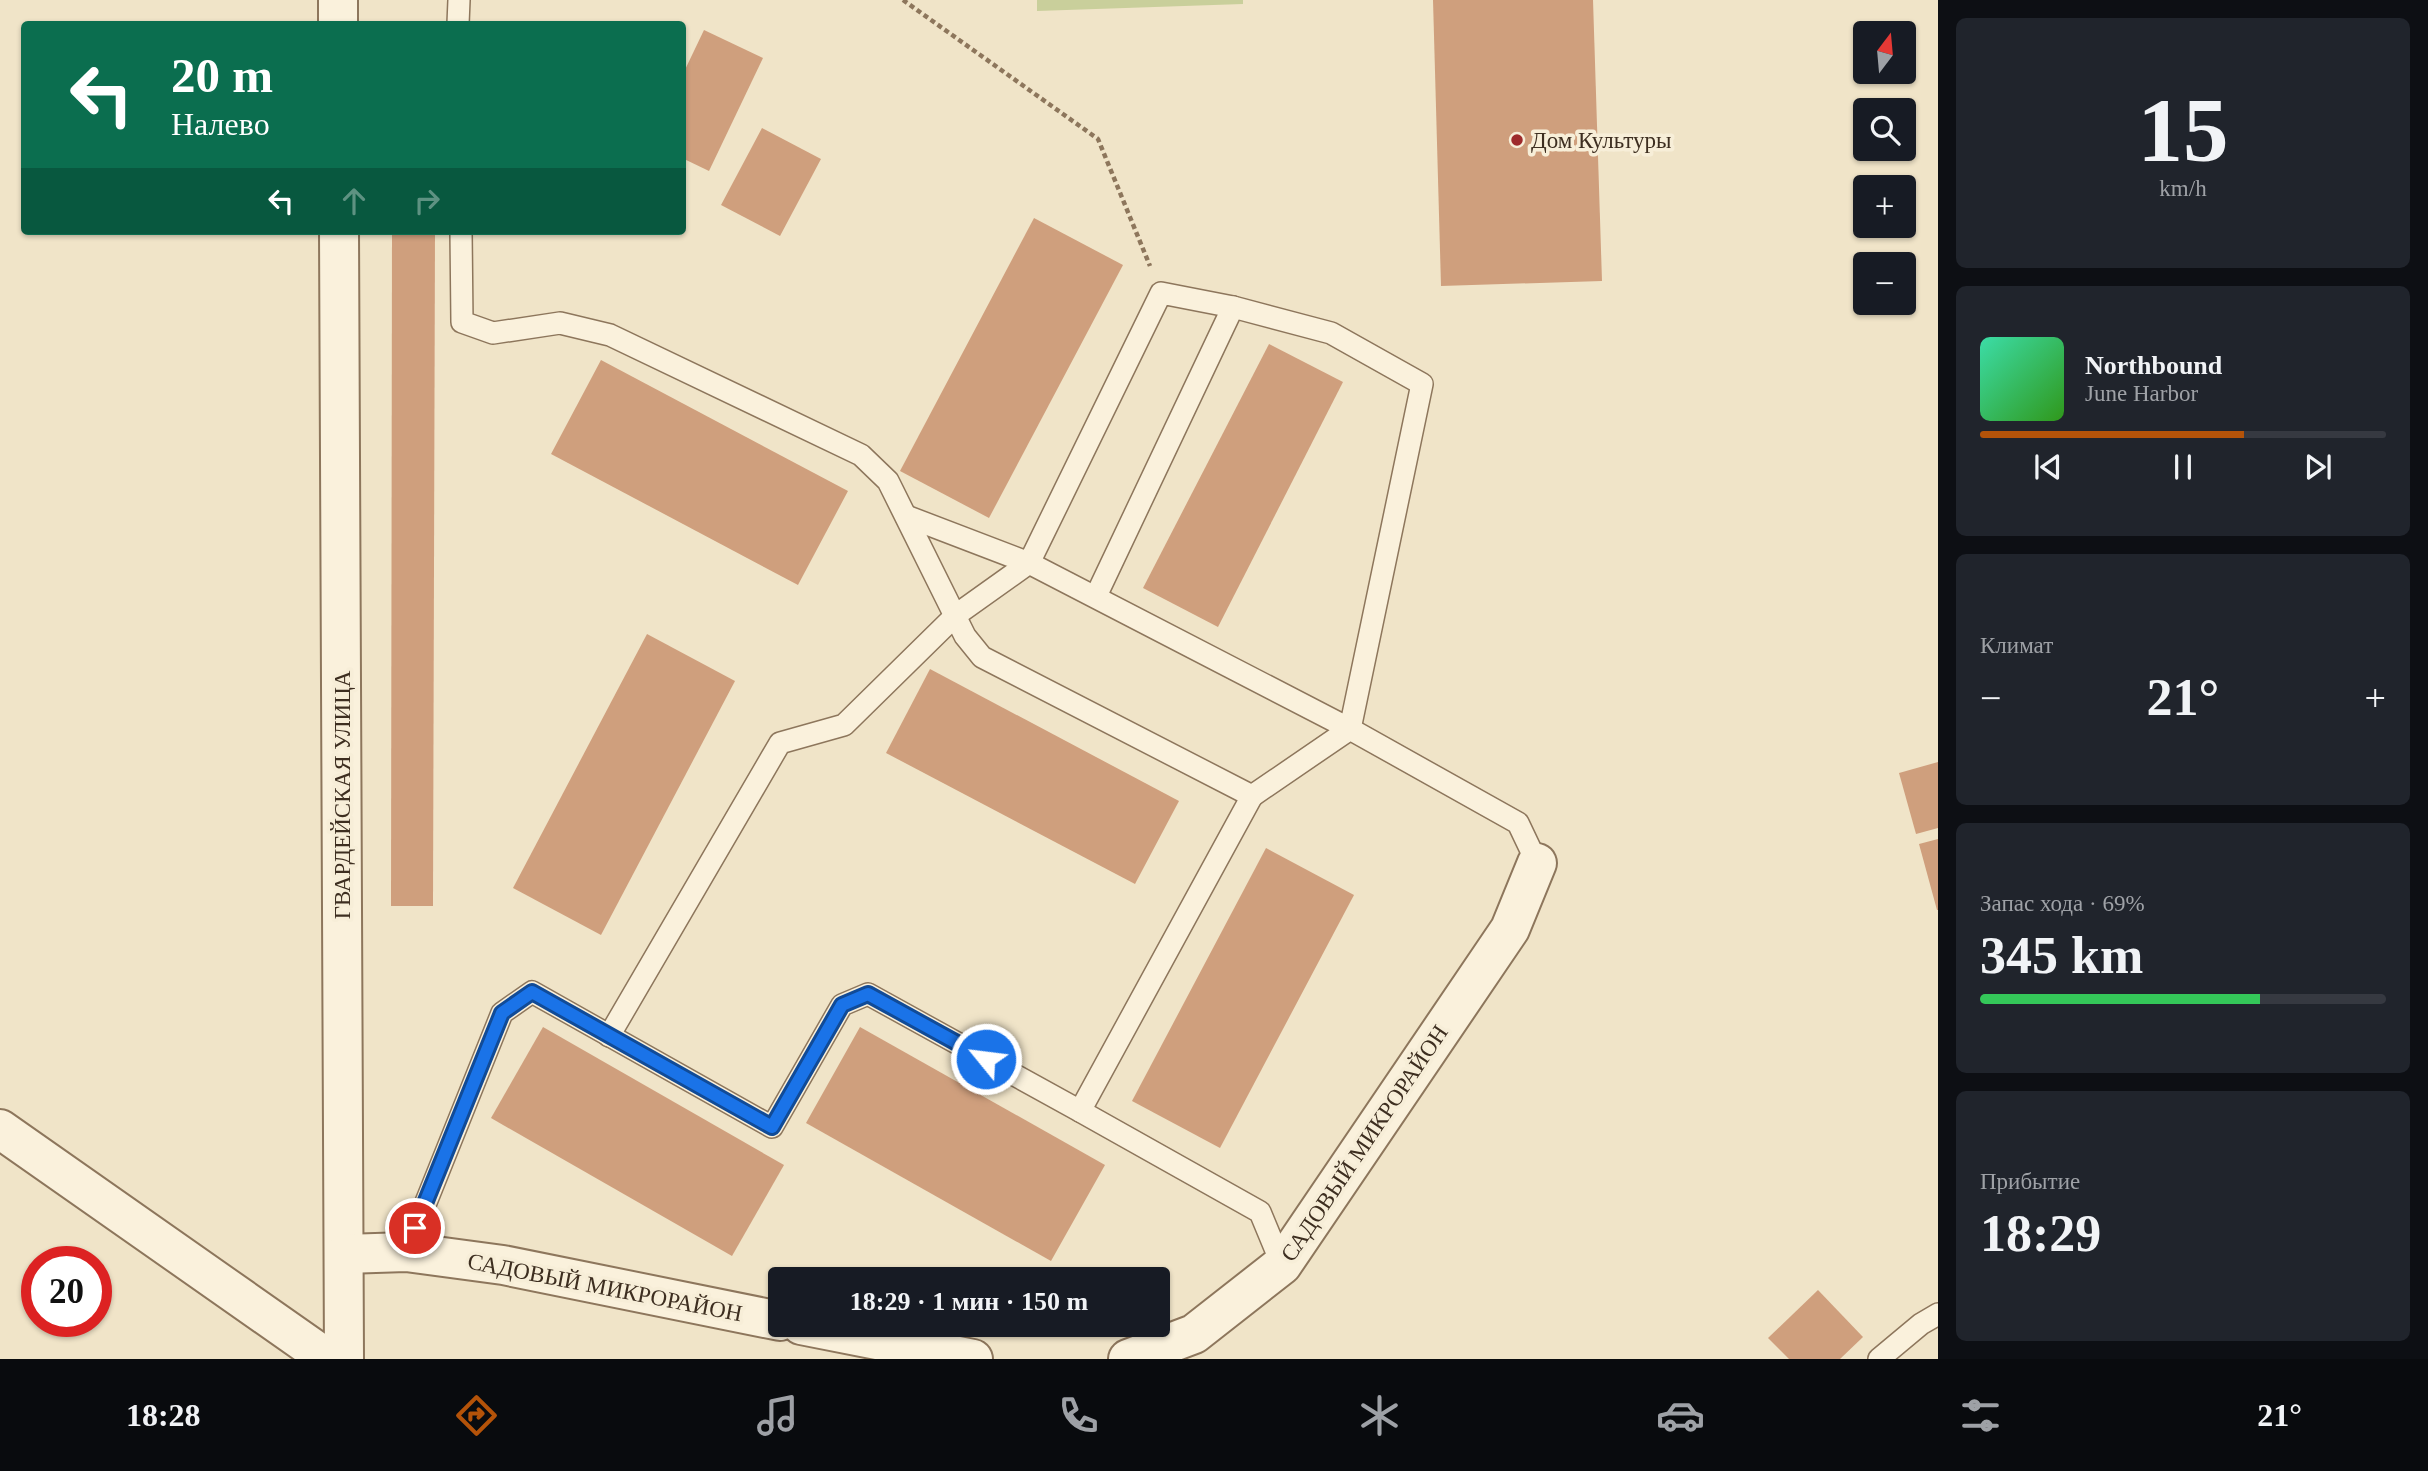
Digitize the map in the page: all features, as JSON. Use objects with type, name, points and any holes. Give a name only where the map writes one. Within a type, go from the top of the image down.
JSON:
[{"type":"street","points":[[338,0],[338,21]]},
{"type":"street","name":"ГВАРДЕЙСКАЯ УЛИЦА","points":[[339,235],[344,1359]]},
{"type":"street","name":"САДОВЫЙ МИКРОРАЙОН","points":[[1128,1359],[1194,1334],[1282,1265],[1510,929],[1537,863]]},
{"type":"street","points":[[0,1129],[328,1359]]},
{"type":"street","name":"САДОВЫЙ МИКРОРАЙОН","points":[[345,1254],[406,1252],[503,1265],[768,1319]]},
{"type":"street","points":[[862,1337],[973,1359]]},
{"type":"lane","points":[[458,0],[458,21]]},
{"type":"lane","points":[[461,235],[462,322],[493,333],[560,323],[610,335],[861,455],[888,481],[965,636],[982,657],[1252,796]]},
{"type":"lane","points":[[609,1035],[780,743],[844,725],[956,615],[1029,563],[1161,293],[1233,307],[1331,333],[1422,384],[1350,729],[1252,796],[1080,1111]]},
{"type":"lane","points":[[1096,596],[1233,307]]},
{"type":"lane","points":[[906,516],[1029,563],[1350,729],[1518,823],[1537,863]]},
{"type":"lane","points":[[406,1252],[502,1013],[532,992],[772,1127],[842,1005],[868,994],[1260,1212],[1282,1265]]},
{"type":"lane","points":[[1879,1359],[1921,1324],[1938,1314]]},
{"type":"path","points":[[903,0],[1098,139],[1161,293]]},
{"type":"green space","points":[[1037,0],[1243,0],[1243,4],[1037,11]]},
{"type":"building","name":"Дом Культуры","points":[[1433,0],[1593,0],[1602,281],[1441,286]]},
{"type":"building","points":[[704,30],[763,58],[709,171],[686,160],[686,68]]},
{"type":"building","points":[[762,128],[821,159],[780,236],[721,205]]},
{"type":"building","points":[[1034,218],[1123,265],[989,518],[900,471]]},
{"type":"building","points":[[392,235],[435,235],[433,906],[391,906]]},
{"type":"building","points":[[1269,344],[1343,382],[1218,627],[1143,588]]},
{"type":"building","points":[[601,360],[848,491],[798,585],[551,454]]},
{"type":"building","points":[[647,634],[735,681],[601,935],[513,888]]},
{"type":"building","points":[[930,669],[1179,801],[1135,884],[886,753]]},
{"type":"building","points":[[1938,762],[1938,828],[1916,834],[1899,773]]},
{"type":"building","points":[[1938,839],[1938,910],[1937,910],[1919,844]]},
{"type":"building","points":[[1266,848],[1354,895],[1220,1148],[1132,1101]]},
{"type":"building","points":[[543,1027],[784,1165],[732,1256],[491,1118]]},
{"type":"building","points":[[860,1027],[1105,1165],[1051,1261],[806,1123]]},
{"type":"building","points":[[1818,1290],[1863,1337],[1840,1359],[1789,1359],[1768,1338]]},
{"type":"place","name":"Дом Культуры","points":[[1517,140]]},
{"type":"route","points":[[415,1228],[502,1013],[532,992],[772,1127],[842,1005],[868,994],[986,1059]]}]
